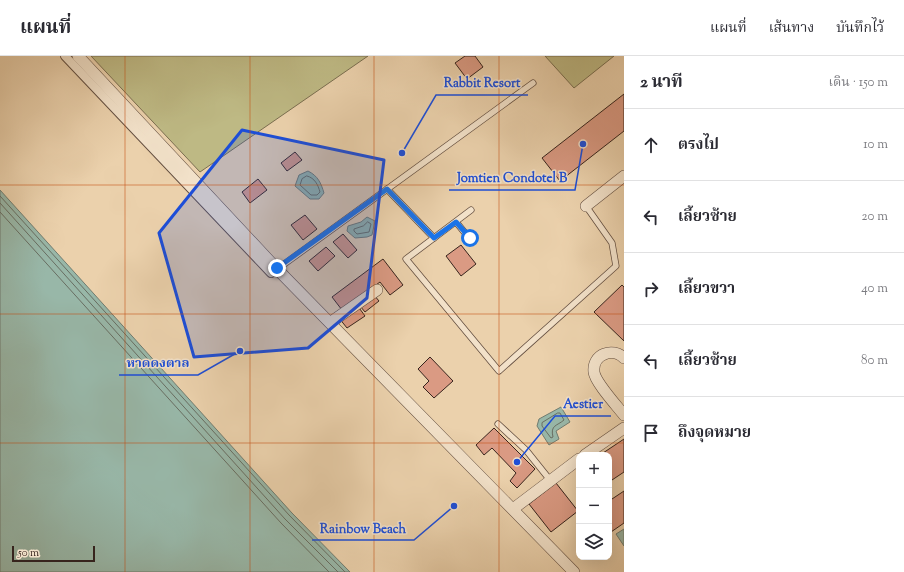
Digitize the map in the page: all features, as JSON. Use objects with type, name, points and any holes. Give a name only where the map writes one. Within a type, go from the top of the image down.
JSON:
[{"type":"street","points":[[65,56],[274,271],[331,322],[574,572]]},
{"type":"street","points":[[78,56],[274,271]]},
{"type":"street","points":[[586,206],[624,176]]},
{"type":"street","points":[[331,322],[377,290]]},
{"type":"street","points":[[624,358],[615,353],[607,352],[599,357],[595,364],[594,372],[597,380],[624,415]]},
{"type":"street","points":[[589,452],[624,428]]},
{"type":"street","points":[[513,509],[576,461]]},
{"type":"lane","points":[[274,271],[533,83]]},
{"type":"lane","points":[[387,189],[434,238]]},
{"type":"lane","points":[[471,210],[406,259],[499,370],[616,266],[612,243],[586,206]]},
{"type":"lane","points":[[456,222],[470,238]]},
{"type":"lane","points":[[498,424],[526,450],[550,480]]},
{"type":"highlighted area","points":[[242,130],[384,160],[367,298],[308,348],[194,357],[159,233]]},
{"type":"shaded area","points":[[91,56],[368,56],[200,172]]},
{"type":"shaded area","points":[[545,56],[614,56],[574,88]]},
{"type":"water","points":[[308,171],[319,180],[322,186],[324,193],[319,199],[310,199],[295,186],[299,175]]},
{"type":"water","points":[[0,190],[292,513],[350,572],[0,572]]},
{"type":"water","points":[[367,217],[375,221],[372,235],[355,238],[347,231],[348,226],[361,222]]},
{"type":"water","points":[[561,407],[570,422],[556,431],[559,439],[549,445],[537,426],[539,419]]},
{"type":"water","points":[[624,529],[624,546],[616,534]]},
{"type":"building","points":[[465,56],[475,56],[483,67],[467,79],[455,63]]},
{"type":"building","points":[[624,94],[624,131],[560,181],[542,158]]},
{"type":"building","points":[[295,152],[302,160],[287,171],[281,163]]},
{"type":"building","points":[[258,179],[267,190],[250,203],[242,192]]},
{"type":"building","points":[[305,215],[317,229],[303,240],[291,225]]},
{"type":"building","points":[[343,234],[357,250],[348,258],[333,242]]},
{"type":"building","points":[[461,245],[476,264],[461,276],[446,256]]},
{"type":"building","points":[[326,247],[335,256],[318,271],[309,261]]},
{"type":"building","points":[[383,259],[403,285],[390,295],[380,282],[342,310],[332,297]]},
{"type":"building","points":[[622,285],[624,287],[624,341],[594,312]]},
{"type":"building","points":[[374,295],[379,301],[365,312],[360,306]]},
{"type":"building","points":[[357,305],[365,316],[347,328],[339,318]]},
{"type":"building","points":[[430,357],[453,381],[434,398],[423,387],[429,381],[418,369]]},
{"type":"building","points":[[494,428],[535,469],[517,488],[510,481],[516,473],[492,448],[484,455],[476,445]]},
{"type":"building","points":[[624,439],[624,472],[612,480],[612,452],[604,452]]},
{"type":"building","points":[[556,483],[576,508],[576,513],[551,532],[529,504]]},
{"type":"building","points":[[624,491],[624,523],[612,531],[612,524],[612,499]]},
{"type":"place","name":"Jomtien Condotel B","points":[[583,144]]},
{"type":"place","name":"Rabbit Resort","points":[[402,153]]},
{"type":"place","name":"หาดดงตาล","points":[[240,351]]},
{"type":"place","name":"Aestier","points":[[517,462]]},
{"type":"place","name":"Rainbow Beach","points":[[454,506]]},
{"type":"route","points":[[277,268],[387,189],[434,238],[456,222],[470,238]]}]
